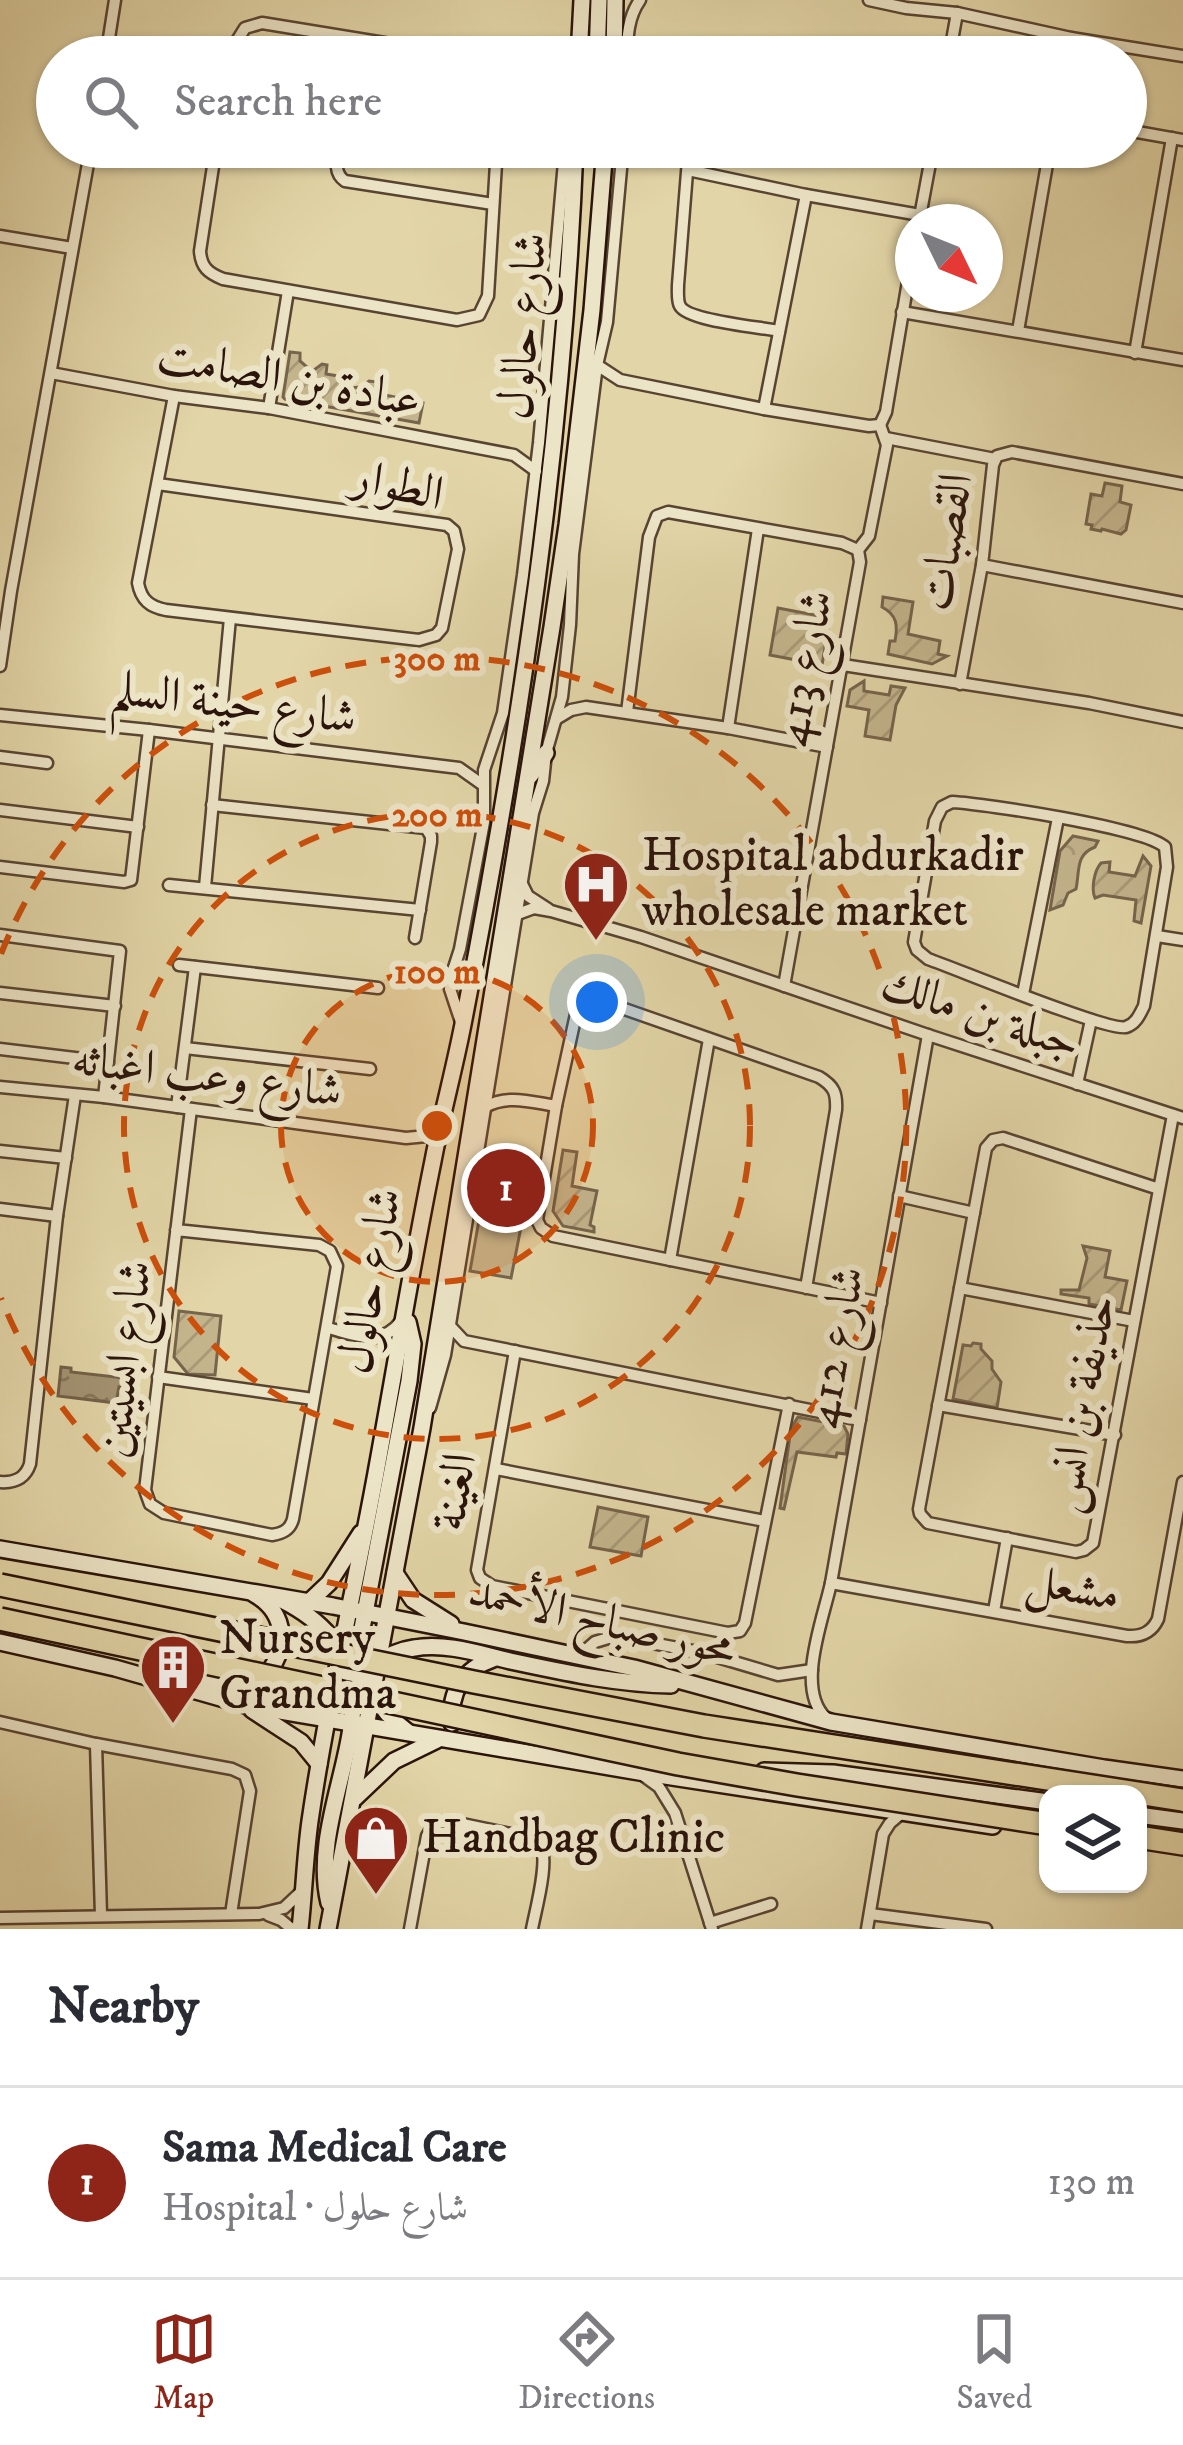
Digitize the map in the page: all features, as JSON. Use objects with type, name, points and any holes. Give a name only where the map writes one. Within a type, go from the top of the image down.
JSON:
[{"type":"highway","name":"محور صباح الأحمد","points":[[0,1585],[704,1726],[1183,1800]]},
{"type":"highway","points":[[0,1619],[678,1764],[1039,1823]]},
{"type":"highway","points":[[1147,1843],[1183,1849]]},
{"type":"main road","points":[[598,36],[599,0]]},
{"type":"main road","points":[[613,36],[619,0]]},
{"type":"main road","points":[[578,5],[579,36]]},
{"type":"main road","name":"شارع حالول","points":[[330,1920],[353,1800],[358,1725],[372,1692],[341,1652],[358,1610],[367,1526],[503,797],[541,548],[567,317],[573,168]]},
{"type":"main road","name":"شارع حالول","points":[[296,1929],[328,1720],[386,1616],[422,1428],[567,525],[592,310],[602,168]]},
{"type":"main road","points":[[592,310],[600,344]]},
{"type":"main road","points":[[523,575],[541,548]]},
{"type":"main road","points":[[552,626],[566,652]]},
{"type":"main road","points":[[528,778],[546,753]]},
{"type":"main road","points":[[484,1043],[492,1066]]},
{"type":"main road","points":[[330,1920],[327,1855],[358,1725],[358,1610],[409,1381],[412,1344],[406,1313]]},
{"type":"main road","points":[[309,1601],[329,1583],[367,1526]]},
{"type":"main road","name":"محور صباح الأحمد","points":[[0,1549],[358,1610],[579,1656],[831,1721],[1183,1779]]},
{"type":"main road","points":[[394,1571],[413,1600],[464,1632]]},
{"type":"main road","points":[[242,1697],[265,1677],[280,1652],[282,1637],[273,1610],[250,1592]]},
{"type":"main road","points":[[270,1594],[307,1616],[341,1652]]},
{"type":"main road","points":[[0,1642],[328,1720],[1039,1833]]},
{"type":"main road","points":[[242,1697],[306,1691],[399,1651],[424,1646],[599,1680],[698,1686]]},
{"type":"main road","points":[[461,1742],[451,1712],[455,1690],[467,1672],[496,1658]]},
{"type":"main road","points":[[372,1692],[390,1718],[411,1733]]},
{"type":"main road","points":[[242,1697],[306,1746],[320,1764]]},
{"type":"main road","points":[[353,1800],[394,1761],[438,1739]]},
{"type":"main road","points":[[1104,1768],[1121,1764],[1183,1769]]},
{"type":"main road","points":[[689,1780],[761,1772],[832,1773],[1039,1801]]},
{"type":"main road","points":[[1147,1816],[1183,1821]]},
{"type":"street","points":[[109,36],[115,0]]},
{"type":"street","points":[[629,36],[640,0]]},
{"type":"street","points":[[869,0],[1062,36]]},
{"type":"street","points":[[953,36],[957,13]]},
{"type":"street","points":[[239,36],[245,28],[262,23],[335,36]]},
{"type":"street","points":[[1147,50],[1183,56]]},
{"type":"street","points":[[1136,352],[1178,139],[1147,134]]},
{"type":"street","points":[[0,666],[5,590],[51,373],[87,168]]},
{"type":"street","points":[[213,168],[200,250],[212,274],[223,280],[457,320],[479,315],[488,296],[496,168]]},
{"type":"street","points":[[336,168],[345,181],[493,204]]},
{"type":"street","points":[[463,1027],[450,989],[451,977],[484,822],[483,785],[502,713],[523,575],[563,168]]},
{"type":"street","points":[[422,1428],[445,1355],[515,915],[562,690],[573,554],[600,344],[607,322],[621,168]]},
{"type":"street","points":[[922,204],[929,168]]},
{"type":"street","points":[[1018,331],[1046,168]]},
{"type":"street","points":[[779,331],[698,317],[680,307],[688,170],[895,213]]},
{"type":"street","points":[[764,409],[806,195]]},
{"type":"street","points":[[0,236],[72,248]]},
{"type":"street","points":[[269,408],[288,291]]},
{"type":"street","points":[[880,425],[902,312],[1183,360]]},
{"type":"street","points":[[597,365],[620,380],[764,409],[880,425]]},
{"type":"street","name":"عبادة بن الصامت","points":[[51,373],[514,455],[536,471]]},
{"type":"street","points":[[595,392],[620,380]]},
{"type":"street","name":"الطوار","points":[[158,484],[448,525],[457,538],[446,620],[428,639],[154,608],[140,593],[138,583],[174,396]]},
{"type":"street","points":[[858,550],[869,536],[886,438],[880,425]]},
{"type":"street","points":[[886,438],[995,459]]},
{"type":"street","points":[[514,455],[539,443]]},
{"type":"street","name":"القصبات","points":[[960,684],[982,566],[995,459],[1012,452],[1183,484]]},
{"type":"street","name":"شارع 413","points":[[627,712],[654,521],[668,512],[842,543],[858,550],[843,665],[784,986]]},
{"type":"street","points":[[728,728],[758,529]]},
{"type":"street","points":[[982,566],[1183,603]]},
{"type":"street","points":[[205,887],[230,618]]},
{"type":"street","points":[[843,665],[1183,722]]},
{"type":"street","points":[[562,690],[586,706]]},
{"type":"street","points":[[556,719],[586,706],[827,747]]},
{"type":"street","name":"شارع حينة السلم","points":[[0,715],[459,768],[483,785]]},
{"type":"street","points":[[0,867],[127,882],[133,875],[149,730]]},
{"type":"street","points":[[459,768],[489,752]]},
{"type":"street","points":[[0,758],[47,763]]},
{"type":"street","points":[[952,802],[1058,818],[1148,837],[1165,847],[1168,860],[1144,1006],[1124,1028],[1090,1020],[928,959],[914,946],[935,820],[942,807],[952,802]]},
{"type":"street","points":[[212,805],[425,828],[431,842],[416,938]]},
{"type":"street","points":[[0,810],[138,827]]},
{"type":"street","points":[[1023,994],[1058,818]]},
{"type":"street","name":"جبلة بن مالك","points":[[521,882],[528,896],[551,910]]},
{"type":"street","points":[[169,885],[420,910]]},
{"type":"street","name":"جبلة بن مالك","points":[[515,915],[534,908],[551,910],[641,937],[1178,1117]]},
{"type":"street","points":[[0,934],[117,948],[122,955],[104,1097]]},
{"type":"street","points":[[1157,936],[1183,940]]},
{"type":"street","points":[[179,965],[378,988]]},
{"type":"street","points":[[177,1107],[195,967]]},
{"type":"street","points":[[0,993],[115,1006]]},
{"type":"street","points":[[806,1288],[836,1110],[837,1094],[830,1084],[593,998],[583,1001],[575,1011],[556,1106],[537,1220],[541,1228],[553,1236],[806,1288],[880,1303]]},
{"type":"street","points":[[1077,1084],[1090,1020]]},
{"type":"street","name":"شارع 412","points":[[812,1670],[928,1035]]},
{"type":"street","points":[[670,1260],[709,1039]]},
{"type":"street","points":[[185,1048],[370,1069]]},
{"type":"street","points":[[0,1049],[108,1062]]},
{"type":"street","points":[[492,1066],[510,1098]]},
{"type":"street","name":"شارع وعب اغباثه","points":[[0,1087],[406,1138],[439,1130]]},
{"type":"street","points":[[0,1482],[22,1477],[30,1464],[75,1095]]},
{"type":"street","points":[[485,1107],[510,1098],[556,1106]]},
{"type":"street","name":"شارع ابسيتين","points":[[176,1230],[325,1247],[337,1266],[292,1524],[283,1533],[272,1535],[164,1513],[150,1504],[146,1490],[158,1377],[176,1230],[191,1108]]},
{"type":"street","name":"حذيفة بن انس","points":[[1159,1189],[1003,1138],[993,1140],[984,1155],[920,1514],[935,1526],[1076,1552],[1088,1548],[1096,1535],[1159,1189],[1178,1117]]},
{"type":"street","name":"شارع وعب اغباثه","points":[[406,1138],[423,1148],[432,1165]]},
{"type":"street","points":[[0,1151],[67,1158]]},
{"type":"street","points":[[899,1196],[974,1213]]},
{"type":"street","points":[[0,1209],[57,1216]]},
{"type":"street","points":[[960,1288],[1134,1321]]},
{"type":"street","points":[[328,1328],[383,1336],[406,1313]]},
{"type":"street","points":[[449,1323],[464,1341],[860,1420]]},
{"type":"street","points":[[445,1355],[464,1341]]},
{"type":"street","name":"الغينة","points":[[515,1351],[477,1570],[484,1582],[728,1633],[740,1631],[745,1623],[789,1404]]},
{"type":"street","points":[[158,1377],[314,1399]]},
{"type":"street","points":[[938,1405],[1115,1436]]},
{"type":"street","points":[[496,1469],[765,1521]]},
{"type":"street","name":"مشعل","points":[[831,1583],[1139,1636],[1152,1630],[1160,1610],[1183,1482]]},
{"type":"street","name":"حذيفة بن انس","points":[[994,1611],[1007,1538]]},
{"type":"street","points":[[579,1656],[596,1642],[615,1636],[704,1653],[778,1675],[812,1670],[814,1705],[831,1721]]},
{"type":"street","points":[[0,1722],[245,1775],[250,1791],[230,1914]]},
{"type":"street","points":[[96,1744],[100,1916]]},
{"type":"street","points":[[639,1772],[658,1787],[675,1814],[711,1926],[771,1904]]},
{"type":"street","points":[[860,1806],[883,1834]]},
{"type":"street","points":[[867,1929],[883,1834],[902,1813]]},
{"type":"street","points":[[410,1929],[427,1835],[434,1824],[448,1821],[539,1842],[544,1865],[532,1929]]},
{"type":"street","points":[[259,1914],[284,1908],[302,1891]]},
{"type":"street","points":[[4,1922],[259,1914],[296,1929]]},
{"type":"street","points":[[870,1914],[986,1929]]},
{"type":"green space","points":[[290,352],[300,353],[300,361],[308,368],[327,365],[326,374],[338,376],[347,388],[369,381],[386,383],[385,395],[423,403],[419,423],[285,399]]},
{"type":"green space","points":[[1105,483],[1122,486],[1120,502],[1131,505],[1121,534],[1086,524],[1091,494],[1102,496]]},
{"type":"green space","points":[[883,597],[913,602],[908,634],[940,641],[938,654],[947,656],[932,664],[888,654],[896,625],[882,607]]},
{"type":"green space","points":[[778,608],[830,618],[822,665],[770,655]]},
{"type":"green space","points":[[864,681],[864,691],[889,695],[891,686],[905,688],[896,705],[890,740],[865,736],[869,710],[847,706],[850,690]]},
{"type":"green space","points":[[1073,836],[1098,841],[1081,859],[1076,889],[1068,893],[1063,905],[1050,910],[1060,851]]},
{"type":"green space","points":[[1143,856],[1151,866],[1141,923],[1134,921],[1136,900],[1095,898],[1093,885],[1101,863],[1110,862],[1109,872],[1135,876]]},
{"type":"green space","points":[[563,1150],[577,1152],[572,1186],[597,1191],[590,1225],[594,1232],[563,1226],[553,1211]]},
{"type":"green space","points":[[479,1220],[521,1227],[511,1278],[470,1271]]},
{"type":"green space","points":[[1083,1246],[1110,1251],[1105,1277],[1127,1281],[1121,1310],[1061,1294],[1061,1290],[1079,1290],[1087,1258]]},
{"type":"green space","points":[[179,1311],[221,1316],[215,1375],[188,1374],[174,1357]]},
{"type":"green space","points":[[981,1344],[1001,1382],[997,1408],[953,1399],[963,1345]]},
{"type":"green space","points":[[798,1417],[844,1426],[846,1454],[797,1452],[784,1509],[780,1508],[791,1428]]},
{"type":"green space","points":[[598,1507],[648,1517],[641,1556],[590,1547]]},
{"type":"water","points":[[61,1367],[71,1372],[138,1376],[136,1389],[119,1387],[116,1403],[58,1396]]},
{"type":"place","name":"Hospital abdurkadir wholesale market","points":[[596,943]]},
{"type":"place","name":"Sama Medical Care","points":[[506,1188]]},
{"type":"place","name":"Nursery Grandma","points":[[173,1726]]},
{"type":"place","name":"Handbag Clinic","points":[[376,1897]]}]
